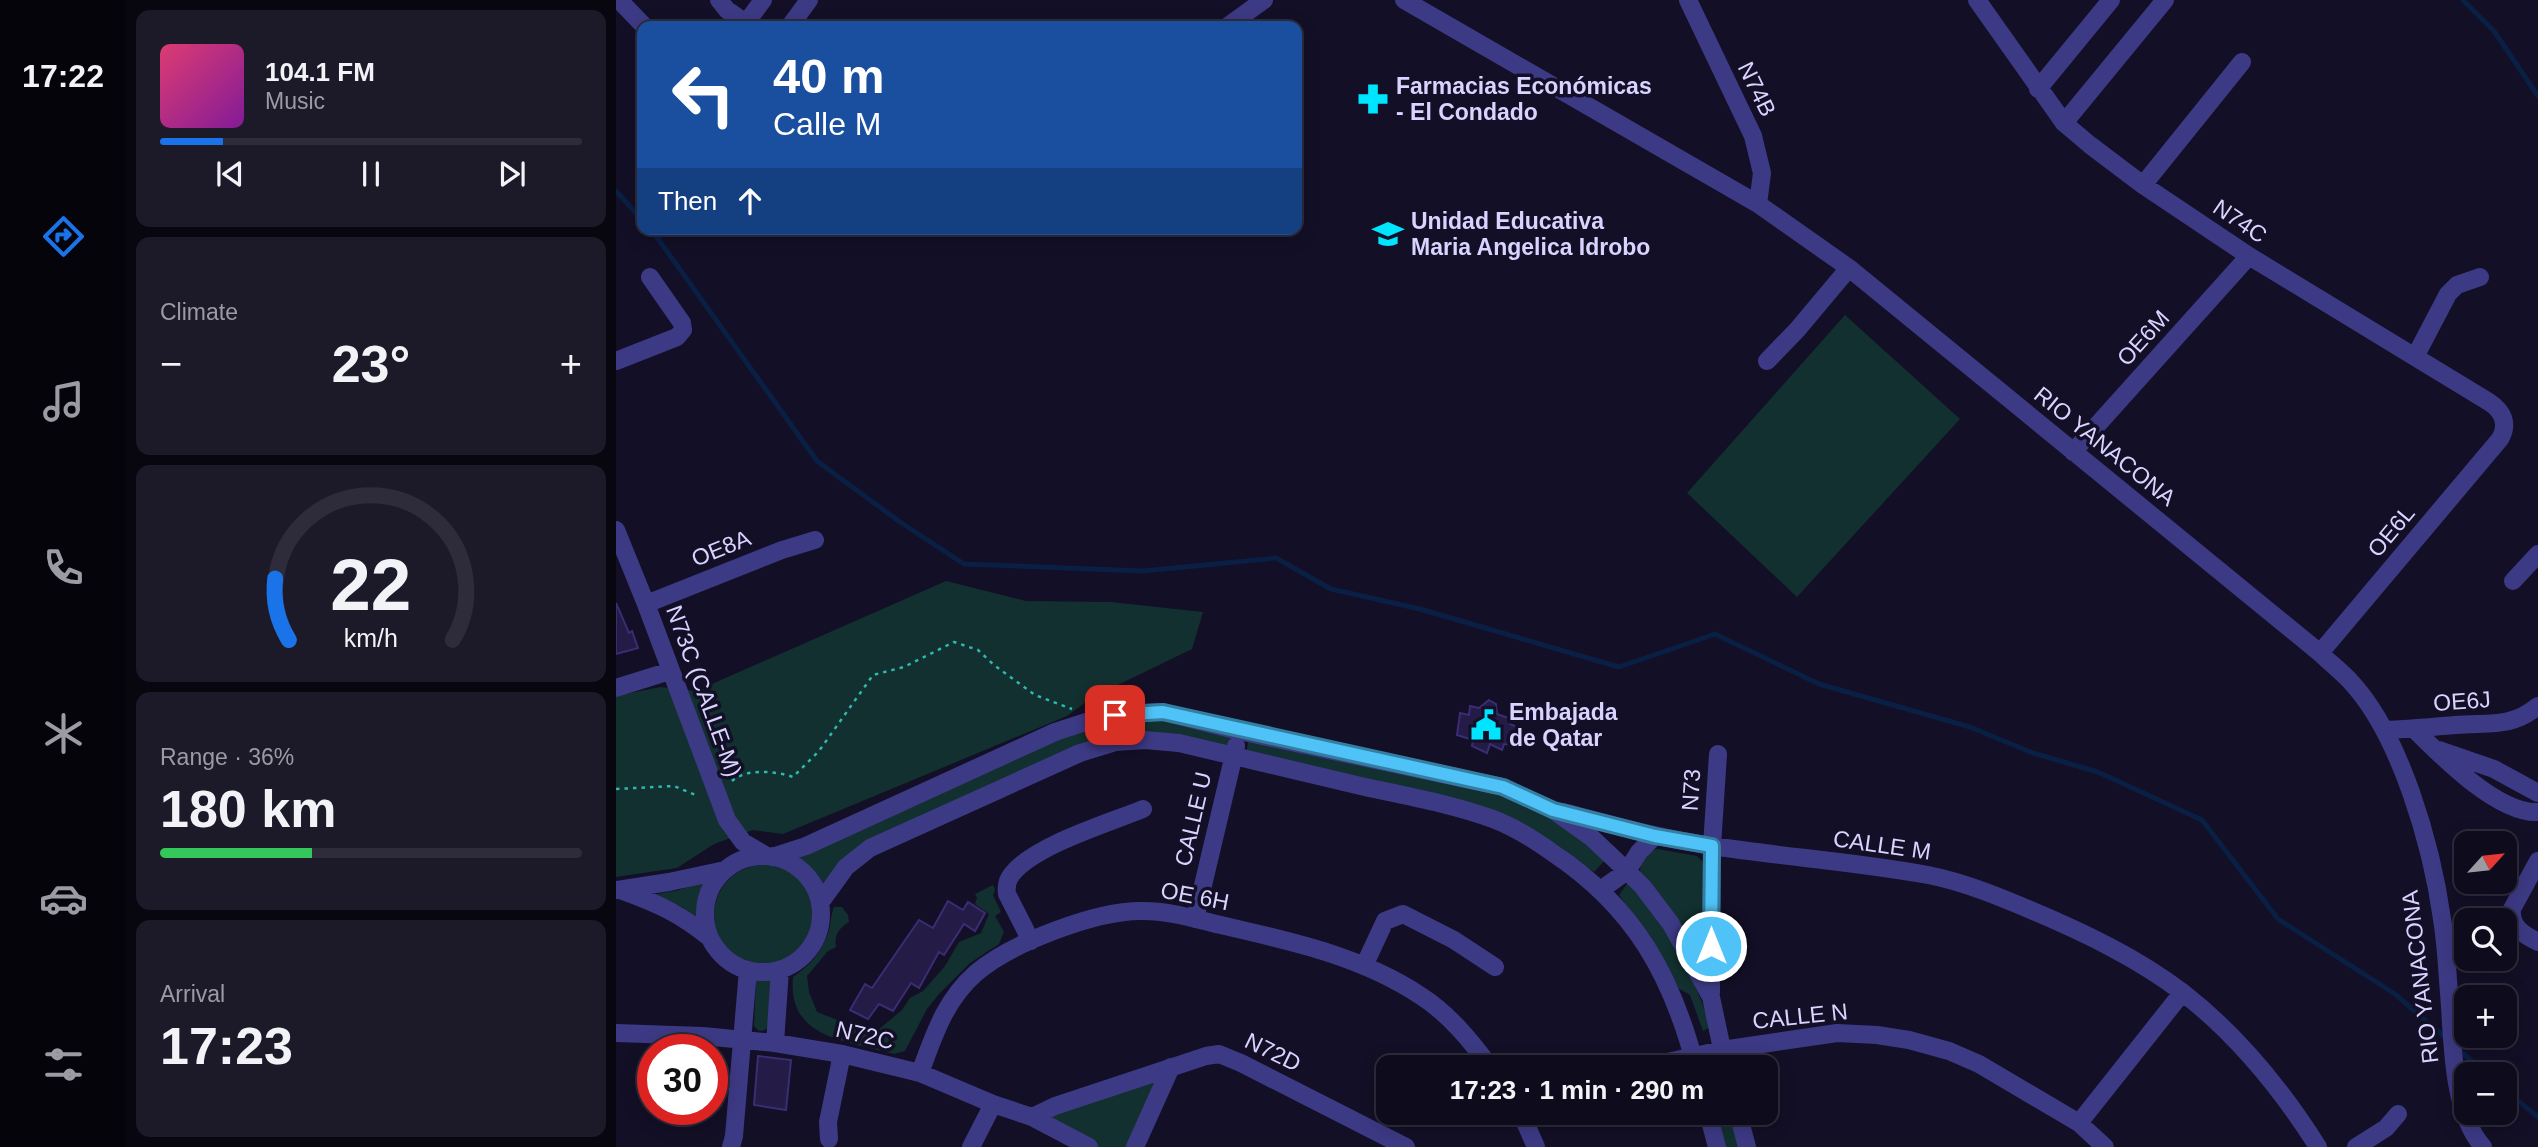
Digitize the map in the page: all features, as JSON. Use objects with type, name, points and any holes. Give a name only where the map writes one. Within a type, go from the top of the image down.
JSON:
[{"type":"street","points":[[619,0],[639,21]]},
{"type":"street","points":[[750,21],[763,0]]},
{"type":"street","points":[[794,21],[809,0]]},
{"type":"street","points":[[1235,21],[1264,0]]},
{"type":"street","name":"RIO YANACONA","points":[[1404,0],[1758,204],[1849,268],[2352,682],[2384,730],[2422,829],[2442,917],[2456,1073],[2462,1104],[2483,1147]]},
{"type":"street","name":"N74B","points":[[1688,0],[1753,136],[1762,173],[1758,204]]},
{"type":"street","points":[[2038,89],[2111,0]]},
{"type":"street","points":[[2064,123],[2165,0]]},
{"type":"street","name":"N74C","points":[[1979,1],[2064,123],[2143,185],[2249,256],[2498,407],[2504,419],[2504,433],[2500,439]]},
{"type":"street","points":[[723,5],[744,21]]},
{"type":"street","points":[[2143,185],[2242,62]]},
{"type":"street","name":"OE6M","points":[[2073,452],[2249,256]]},
{"type":"street","points":[[1767,361],[1849,268]]},
{"type":"street","points":[[616,361],[677,337],[683,330],[682,323],[650,276]]},
{"type":"street","points":[[2416,357],[2448,294],[2457,285],[2480,277]]},
{"type":"street","name":"OE6L","points":[[2320,653],[2500,439]]},
{"type":"street","name":"N73C (CALLE-M)","points":[[616,530],[727,820],[743,842],[768,856]]},
{"type":"street","name":"OE8A","points":[[646,604],[782,550],[815,540]]},
{"type":"street","points":[[2513,581],[2538,554]]},
{"type":"street","points":[[616,688],[670,671]]},
{"type":"street","name":"OE6J","points":[[2384,730],[2504,723],[2527,715],[2538,706]]},
{"type":"street","points":[[618,890],[669,882],[729,867],[748,857],[768,856],[806,846],[1055,732],[1098,718],[1163,712],[1239,731],[1503,787],[1553,810],[1592,838],[1628,870],[1671,924],[1711,997],[1723,1055]]},
{"type":"street","points":[[2414,729],[2462,776],[2519,810],[2538,812]]},
{"type":"street","name":"CALLE U","points":[[1195,919],[1239,731]]},
{"type":"street","points":[[820,903],[846,867],[870,848],[1080,753],[1116,742],[1145,740],[1179,743],[1448,806],[1495,820],[1536,841],[1602,889],[1632,924],[1658,966],[1677,1006],[1692,1055]]},
{"type":"street","points":[[2432,748],[2494,769],[2538,793]]},
{"type":"street","name":"N73","points":[[1711,997],[1712,846],[1718,754]]},
{"type":"street","points":[[1031,941],[1007,894],[1006,886],[1011,874],[1028,859],[1054,846],[1143,809]]},
{"type":"street","name":"CALLE M","points":[[1553,810],[1655,836],[1712,846],[1930,876],[1998,896],[2082,932],[2132,960],[2182,993],[2241,1046],[2318,1147]]},
{"type":"street","points":[[710,938],[705,922],[705,905],[710,889],[729,867],[727,820]]},
{"type":"street","points":[[1602,889],[1628,870],[1639,852],[1655,836]]},
{"type":"street","points":[[618,890],[660,905],[683,917],[710,938],[725,958],[748,970],[780,970],[795,963],[808,951],[817,936],[821,920],[820,903],[813,884],[800,870],[784,860],[768,856]]},
{"type":"street","points":[[2538,862],[2512,909],[2513,923],[2525,936],[2538,942]]},
{"type":"street","name":"OE 6H","points":[[920,1073],[941,1017],[974,974],[995,958],[1054,930],[1098,918],[1140,911],[1171,912],[1293,942],[1364,966],[1423,997],[1466,1035],[1481,1055]]},
{"type":"street","points":[[1364,966],[1385,921],[1403,914],[1454,940],[1495,967]]},
{"type":"street","points":[[733,1142],[748,970]]},
{"type":"street","points":[[775,1043],[780,970]]},
{"type":"street","points":[[2079,1123],[2182,993]]},
{"type":"street","name":"N72C","points":[[616,1033],[703,1036],[775,1043],[842,1054],[920,1073],[993,1104],[1032,1117],[1088,1147]]},
{"type":"street","name":"CALLE N","points":[[1741,1055],[1837,1033],[1909,1040],[1949,1051],[1979,1064],[2079,1123],[2105,1147]]},
{"type":"street","points":[[829,1139],[828,1122],[842,1054]]},
{"type":"street","name":"N72D","points":[[1032,1117],[1055,1106],[1171,1067],[1219,1054],[1406,1147]]},
{"type":"street","points":[[1135,1147],[1171,1067]]},
{"type":"street","points":[[971,1147],[993,1104]]},
{"type":"street","points":[[2356,1147],[2386,1128],[2398,1114]]},
{"type":"street","points":[[1526,1125],[1536,1147]]},
{"type":"street","points":[[1711,1125],[1717,1147]]},
{"type":"street","points":[[1741,1125],[1747,1147]]},
{"type":"path","points":[[616,789],[674,786],[704,797],[728,784],[738,775],[778,772],[793,777],[819,751],[873,675],[904,667],[954,642],[978,649],[993,665],[1035,695],[1098,718]]},
{"type":"green space","points":[[1845,315],[1960,419],[1797,597],[1687,493]]},
{"type":"green space","points":[[946,581],[1026,601],[1111,602],[1203,612],[1192,649],[1093,697],[1067,716],[783,834],[753,830],[714,844],[677,868],[616,877],[616,696],[660,687],[696,691]]},
{"type":"green space","points":[[1163,718],[1233,734],[1228,748],[1117,735],[842,859],[821,886],[807,869],[785,855],[1057,737],[1099,723]]},
{"type":"green space","points":[[1249,738],[1469,786],[1514,799],[1557,821],[1605,860],[1594,872],[1559,846],[1519,823],[1246,753]]},
{"type":"green space","points":[[1658,849],[1697,856],[1703,862],[1704,944],[1694,949],[1640,872],[1641,860],[1648,851]]},
{"type":"green space","points":[[764,865],[783,868],[800,879],[811,896],[814,915],[811,934],[800,951],[783,962],[764,965],[745,962],[728,951],[717,934],[714,915],[717,896],[728,879],[745,868]]},
{"type":"green space","points":[[709,879],[700,894],[700,921],[682,907],[651,895],[679,890]]},
{"type":"green space","points":[[1629,881],[1666,932],[1687,969],[1710,1027],[1703,1031],[1690,995],[1678,988],[1652,939],[1619,895]]},
{"type":"green space","points":[[993,885],[993,895],[1001,912],[995,916],[1004,932],[999,944],[970,963],[939,994],[927,1009],[905,1051],[894,1054],[840,1040],[810,1025],[800,1013],[794,998],[793,977],[818,954],[828,933],[834,907],[842,907],[849,922],[838,932],[836,947],[828,951],[807,976],[809,992],[817,1012],[873,1034],[902,1010],[910,998],[923,991],[945,966],[959,942],[981,933],[989,914],[975,904],[975,894]]},
{"type":"green space","points":[[772,978],[768,1026],[759,1031],[754,1026],[756,979]]},
{"type":"green space","points":[[1171,1067],[1135,1147],[1089,1147],[1032,1117]]},
{"type":"green space","points":[[1719,1125],[1734,1125],[1740,1147],[1725,1147]]},
{"type":"building","points":[[616,603],[638,648],[616,654]]},
{"type":"building","name":"Embajada de Qatar","points":[[1489,700],[1496,704],[1497,714],[1511,719],[1510,724],[1517,727],[1515,745],[1504,744],[1502,750],[1490,744],[1487,753],[1472,746],[1473,740],[1457,735],[1460,713],[1469,715],[1470,706],[1479,708]]},
{"type":"building","points":[[948,901],[963,910],[968,902],[985,913],[975,931],[964,924],[944,955],[939,952],[919,988],[911,983],[893,1011],[879,1004],[868,1019],[850,1010],[865,984],[872,988],[919,920],[933,928]]},
{"type":"building","points":[[758,1056],[791,1060],[786,1110],[754,1105]]},
{"type":"waterway","points":[[2463,0],[2494,31],[2538,96]]},
{"type":"waterway","points":[[616,191],[637,214]]},
{"type":"waterway","points":[[655,235],[817,461],[900,522],[964,564],[1143,571],[1276,558],[1331,589],[1420,609],[1619,667],[1715,634],[1819,684],[1970,727],[2033,753],[2098,772],[2202,820],[2278,919],[2395,994],[2448,1040]]},
{"type":"waterway","points":[[2458,1049],[2473,1062]]},
{"type":"waterway","points":[[2517,1100],[2538,1117]]},
{"type":"place","name":"Farmacias Económicas - El Condado","points":[[1373,99]]},
{"type":"place","name":"Unidad Educativa Maria Angelica Idrobo","points":[[1388,234]]},
{"type":"place","name":"Embajada de Qatar","points":[[1486,725]]},
{"type":"route","points":[[1115,715],[1163,712],[1239,731],[1503,787],[1553,810],[1655,836],[1712,846],[1711,946]]}]
